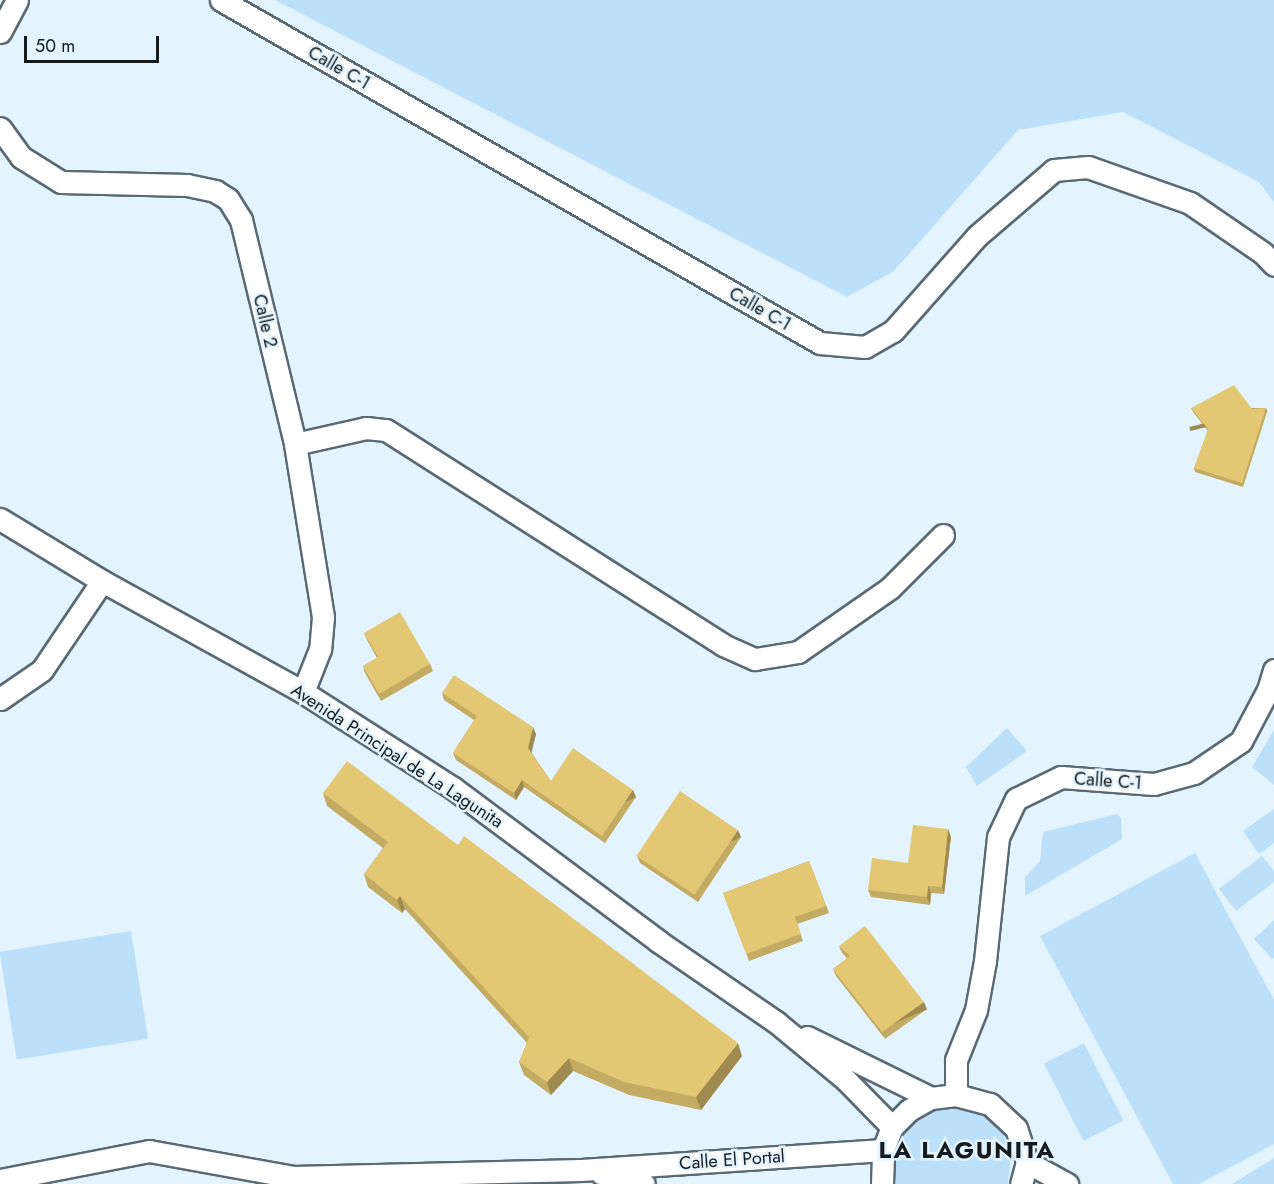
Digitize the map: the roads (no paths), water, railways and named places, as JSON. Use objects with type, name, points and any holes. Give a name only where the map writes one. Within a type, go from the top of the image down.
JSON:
[{"type":"street","points":[[0,32],[17,0]]},
{"type":"street","name":"Calle C-1","points":[[221,0],[820,343],[866,347],[893,331],[977,236],[1054,170],[1088,167],[1190,203],[1263,253],[1274,265]]},
{"type":"street","name":"Calle 2","points":[[0,128],[21,157],[61,182],[187,185],[215,191],[228,199],[242,220],[295,444],[323,617],[320,649],[303,692]]},
{"type":"street","points":[[295,444],[366,428],[386,430],[723,645],[754,659],[798,652],[890,588],[943,535]]},
{"type":"street","name":"Avenida Principal de La Lagunita","points":[[0,519],[102,581],[303,692],[453,788],[658,941],[776,1022],[846,1080],[892,1127]]},
{"type":"street","points":[[0,699],[42,670],[102,581]]},
{"type":"street","name":"Calle C-1","points":[[956,1095],[956,1060],[976,1010],[985,961],[998,837],[1016,799],[1061,777],[1154,784],[1194,773],[1241,741],[1268,690],[1274,670]]},
{"type":"street","name":"Avenida Principal de La Lagunita","points":[[776,1022],[931,1098]]},
{"type":"street","points":[[882,1184],[883,1150],[892,1127],[909,1110],[931,1098],[956,1095],[990,1104],[1016,1128],[1028,1162],[1021,1184]]},
{"type":"street","name":"Calle El Portal","points":[[0,1180],[148,1151],[293,1177],[581,1170],[883,1150]]},
{"type":"street","points":[[1028,1162],[1067,1184]]},
{"type":"street","name":"Calle El Portal","points":[[581,1170],[644,1184]]},
{"type":"district","name":"LA LAGUNITA","points":[[967,1150]]}]
